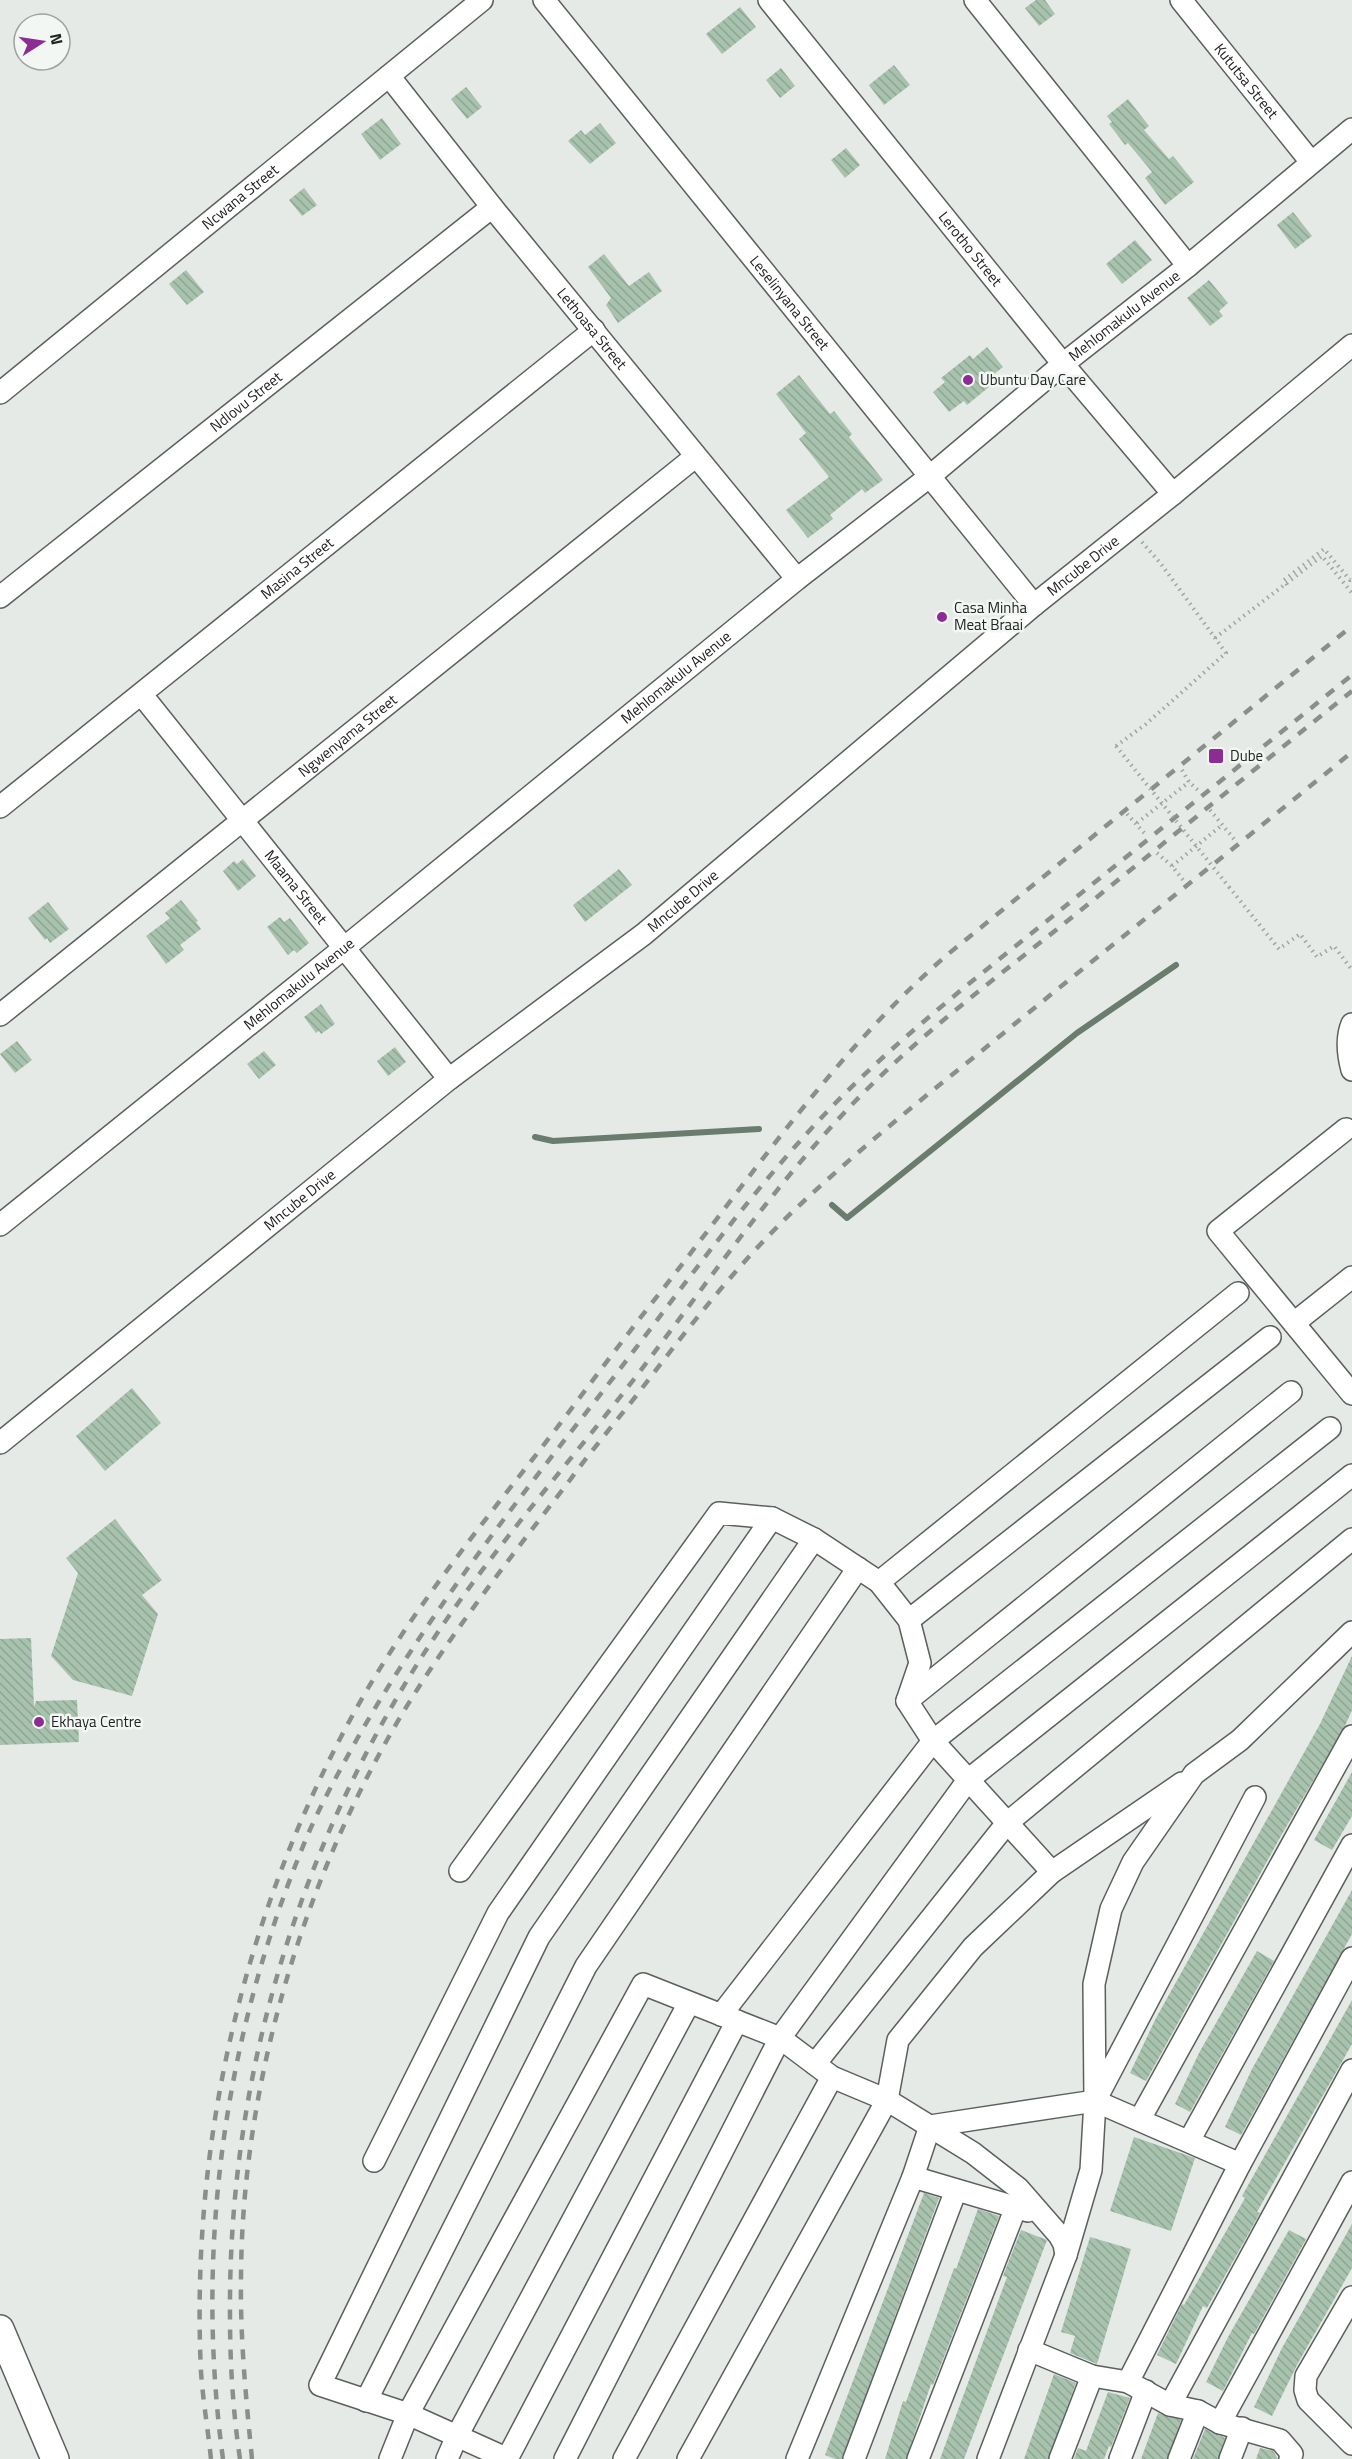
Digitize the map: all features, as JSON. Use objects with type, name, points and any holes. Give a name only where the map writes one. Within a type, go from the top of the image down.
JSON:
[{"type":"main road","points":[[0,2329],[55,2459]]},
{"type":"street","name":"Ncwana Street","points":[[0,393],[482,0]]},
{"type":"street","name":"Leselinyana Street","points":[[544,0],[1034,605]]},
{"type":"street","name":"Lerotho Street","points":[[769,0],[1063,364],[1173,494]]},
{"type":"street","points":[[975,0],[1188,266]]},
{"type":"street","name":"Kututsa Street","points":[[1181,0],[1311,162]]},
{"type":"street","name":"Lethoasa Street","points":[[389,75],[492,207],[796,579]]},
{"type":"street","name":"Mehlomakulu Avenue","points":[[0,1225],[796,579],[929,477],[1063,364],[1188,266],[1352,129]]},
{"type":"street","name":"Ndlovu Street","points":[[0,597],[492,207]]},
{"type":"street","name":"Masina Street","points":[[0,807],[594,330]]},
{"type":"street","name":"Mncube Drive","points":[[0,1443],[449,1079],[644,934],[1034,605],[1173,494],[1352,345]]},
{"type":"street","name":"Ngwenyama Street","points":[[0,1015],[695,457]]},
{"type":"street","name":"Maama Street","points":[[142,695],[449,1079]]},
{"type":"street","points":[[1352,1024],[1349,1031],[1348,1053],[1352,1070]]},
{"type":"street","points":[[1346,1129],[1218,1231],[1352,1394]]},
{"type":"street","points":[[1294,1323],[1352,1277]]},
{"type":"street","points":[[879,1582],[1238,1293]]},
{"type":"street","points":[[909,1620],[1270,1337]]},
{"type":"street","points":[[907,1701],[1291,1392]]},
{"type":"street","points":[[814,1539],[539,1937],[320,2385],[408,2414],[508,2459],[729,2018],[933,1741],[1330,1428]]},
{"type":"street","points":[[565,2459],[780,2038],[968,1780],[1352,1474]]},
{"type":"street","points":[[460,1871],[719,1513],[772,1518],[814,1539],[879,1582],[909,1620],[920,1663],[907,1701]]},
{"type":"street","points":[[374,2161],[498,1913],[772,1518]]},
{"type":"street","points":[[815,2064],[1007,1823],[1352,1539]]},
{"type":"street","points":[[366,2401],[586,1966],[858,1568]]},
{"type":"street","points":[[688,2459],[887,2100],[898,2040],[974,1947],[1052,1872],[1240,1740],[1352,1632]]},
{"type":"street","points":[[907,1701],[933,1741],[1052,1872]]},
{"type":"street","points":[[1140,2119],[1352,1736]]},
{"type":"street","points":[[988,2459],[1066,2255],[1091,2170],[1095,2101],[1094,1984],[1111,1909],[1133,1862],[1194,1774]]},
{"type":"street","points":[[1095,2101],[1255,1797]]},
{"type":"street","points":[[1189,2141],[1352,1845]]},
{"type":"street","points":[[1120,2459],[1137,2387],[1240,2164],[1352,1958]]},
{"type":"street","points":[[390,2459],[408,2414],[643,1984],[780,2038],[832,2077],[887,2100],[974,2153],[1018,2188],[1059,2235],[1066,2255]]},
{"type":"street","points":[[447,2459],[457,2436],[689,2002]]},
{"type":"street","points":[[1170,2404],[1352,2070]]},
{"type":"street","points":[[624,2459],[832,2077]]},
{"type":"street","points":[[930,2126],[1095,2101],[1240,2164]]},
{"type":"street","points":[[797,2459],[913,2177],[930,2126]]},
{"type":"street","points":[[913,2177],[1040,2214]]},
{"type":"street","points":[[1220,2423],[1352,2182]]},
{"type":"street","points":[[854,2459],[956,2190]]},
{"type":"street","points":[[918,2459],[1016,2207]]},
{"type":"street","points":[[1352,2297],[1306,2376],[1305,2384],[1308,2400],[1352,2444]]},
{"type":"street","points":[[1029,2350],[1092,2376],[1137,2387],[1170,2404],[1198,2411],[1220,2423],[1280,2440],[1292,2454],[1290,2459]]},
{"type":"street","points":[[1060,2459],[1092,2376]]},
{"type":"street","points":[[1179,2459],[1198,2411]]},
{"type":"street","points":[[1230,2459],[1242,2428]]},
{"type":"path","points":[[1130,528],[1161,564],[1227,653],[1146,724],[1116,746],[1278,949],[1300,934],[1317,957],[1334,946],[1352,970]]},
{"type":"path","points":[[1287,585],[1284,580],[1324,549],[1350,580],[1352,579]]},
{"type":"path","points":[[1215,638],[1322,556],[1352,593]]},
{"type":"path","points":[[1182,770],[1189,782],[1200,792]]},
{"type":"path","points":[[1137,823],[1189,782]]},
{"type":"path","points":[[1210,810],[1234,839]]},
{"type":"path","points":[[1127,814],[1146,835]]},
{"type":"path","points":[[1172,866],[1222,825]]},
{"type":"path","points":[[1157,853],[1183,880]]},
{"type":"building","points":[[1036,0],[1045,0],[1055,14],[1039,26],[1025,8]]},
{"type":"building","points":[[740,7],[756,27],[722,54],[706,34]]},
{"type":"building","points":[[894,65],[910,85],[884,105],[869,85]]},
{"type":"building","points":[[781,68],[795,86],[780,98],[766,80]]},
{"type":"building","points":[[466,87],[482,107],[467,119],[451,99]]},
{"type":"building","points":[[1128,99],[1149,126],[1144,130],[1169,159],[1173,156],[1194,182],[1165,205],[1145,178],[1152,172],[1128,143],[1125,145],[1109,124],[1112,122],[1107,116]]},
{"type":"building","points":[[382,118],[401,144],[380,160],[361,134]]},
{"type":"building","points":[[600,123],[616,143],[590,164],[568,141],[581,130],[585,135]]},
{"type":"building","points":[[846,148],[860,165],[845,178],[831,160]]},
{"type":"building","points":[[304,188],[317,205],[302,216],[289,200]]},
{"type":"building","points":[[1293,212],[1312,236],[1295,249],[1277,225]]},
{"type":"building","points":[[1135,240],[1152,260],[1122,284],[1106,264]]},
{"type":"building","points":[[604,254],[629,286],[649,272],[662,291],[618,323],[606,305],[611,298],[588,267]]},
{"type":"building","points":[[186,270],[204,292],[187,305],[169,284]]},
{"type":"building","points":[[1209,280],[1228,303],[1219,311],[1223,316],[1210,326],[1187,298]]},
{"type":"building","name":"Ubuntu Day Care","points":[[987,347],[1003,367],[990,377],[995,382],[967,405],[964,401],[949,412],[933,392],[945,382],[941,378],[970,355],[973,359]]},
{"type":"building","points":[[799,375],[830,414],[834,411],[852,434],[849,437],[883,480],[865,493],[862,489],[830,515],[833,519],[808,538],[786,510],[829,477],[799,439],[806,433],[776,394]]},
{"type":"building","points":[[243,859],[256,876],[238,891],[223,871],[234,861],[237,864]]},
{"type":"building","points":[[619,869],[632,885],[585,922],[573,905]]},
{"type":"building","points":[[181,900],[198,921],[196,922],[201,929],[180,945],[184,950],[166,964],[146,936],[170,918],[165,913]]},
{"type":"building","points":[[48,902],[69,929],[50,943],[28,918]]},
{"type":"building","points":[[280,917],[284,922],[290,918],[309,943],[297,953],[294,950],[288,955],[267,927]]},
{"type":"building","points":[[321,1004],[335,1024],[321,1034],[319,1031],[316,1033],[304,1017]]},
{"type":"building","points":[[17,1041],[32,1060],[15,1073],[0,1054]]},
{"type":"building","points":[[395,1047],[406,1062],[388,1076],[377,1061]]},
{"type":"building","points":[[264,1051],[276,1065],[259,1079],[247,1064]]},
{"type":"building","points":[[132,1388],[161,1423],[105,1471],[76,1436]]},
{"type":"building","points":[[115,1519],[162,1580],[142,1595],[158,1614],[132,1696],[73,1680],[51,1656],[78,1573],[66,1558]]},
{"type":"building","name":"Ekhaya Centre","points":[[31,1638],[34,1707],[36,1701],[77,1700],[79,1742],[0,1745],[0,1639]]},
{"type":"building","points":[[1352,1656],[1352,1710],[1345,1726],[1282,1834],[1146,2081],[1130,2073],[1156,2018],[1320,1724]]},
{"type":"building","points":[[1352,1772],[1352,1816],[1332,1850],[1314,1840]]},
{"type":"building","points":[[1352,1890],[1352,1934],[1241,2135],[1225,2127],[1252,2069]]},
{"type":"building","points":[[1257,1951],[1274,1961],[1190,2112],[1175,2104],[1199,2053]]},
{"type":"building","points":[[1352,2000],[1352,2044],[1257,2212],[1260,2213],[1207,2308],[1203,2306],[1176,2364],[1157,2355],[1182,2304],[1184,2305],[1245,2198],[1242,2196]]},
{"type":"building","points":[[1134,2137],[1195,2158],[1171,2231],[1110,2211]]},
{"type":"building","points":[[924,2193],[939,2198],[842,2459],[835,2459],[825,2455]]},
{"type":"building","points":[[978,2209],[999,2216],[933,2385],[931,2384],[906,2459],[885,2459],[903,2401],[906,2402],[954,2268],[956,2269]]},
{"type":"building","points":[[1352,2224],[1352,2268],[1298,2363],[1272,2416],[1254,2407],[1282,2348]]},
{"type":"building","points":[[1021,2230],[1047,2240],[964,2459],[940,2459],[1007,2277],[1003,2276]]},
{"type":"building","points":[[1289,2230],[1306,2239],[1254,2334],[1252,2333],[1223,2391],[1206,2382],[1228,2337]]},
{"type":"building","points":[[1090,2237],[1131,2249],[1097,2364],[1070,2353],[1075,2336],[1061,2332]]},
{"type":"building","points":[[1054,2374],[1076,2383],[1048,2459],[1024,2459]]},
{"type":"building","points":[[1108,2392],[1130,2398],[1111,2447],[1109,2446],[1104,2459],[1074,2459],[1078,2448],[1086,2451]]},
{"type":"building","points":[[1158,2413],[1181,2420],[1167,2459],[1141,2459]]},
{"type":"building","points":[[1205,2429],[1225,2438],[1218,2459],[1193,2459]]},
{"type":"building","points":[[1260,2448],[1273,2451],[1278,2459],[1256,2459]]},
{"type":"waterway","points":[[832,1205],[847,1218],[1077,1033],[1176,965]]},
{"type":"waterway","points":[[535,1137],[553,1141],[759,1129]]},
{"type":"railway","points":[[211,2459],[201,2372],[200,2286],[205,2200],[216,2114],[232,2030],[255,1947],[283,1865],[317,1786],[375,1676],[417,1612],[485,1520],[795,1117],[868,1032],[947,955],[1352,626]]},
{"type":"railway","points":[[223,2459],[215,2379],[212,2299],[215,2219],[224,2140],[237,2061],[256,1983],[280,1907],[309,1832],[357,1739],[411,1650],[470,1565],[706,1255],[792,1150],[840,1098],[952,998],[1352,675]]},
{"type":"railway","points":[[240,2459],[231,2352],[232,2232],[241,2149],[255,2067],[274,1986],[300,1906],[331,1828],[367,1752],[408,1679],[455,1608],[506,1539],[642,1369],[783,1183],[844,1113],[869,1087],[949,1015],[1352,691]]},
{"type":"railway","points":[[252,2459],[242,2345],[241,2277],[245,2199],[254,2121],[270,2043],[291,1965],[317,1889],[348,1816],[384,1745],[424,1679],[477,1603],[594,1448],[716,1295],[781,1223],[848,1161],[916,1104],[1352,752]]},
{"type":"place","name":"Ubuntu Day Care","points":[[968,380]]},
{"type":"place","name":"Casa Minha Meat Braai","points":[[942,617]]},
{"type":"place","name":"Dube","points":[[1216,756]]},
{"type":"place","name":"Ekhaya Centre","points":[[39,1722]]}]
